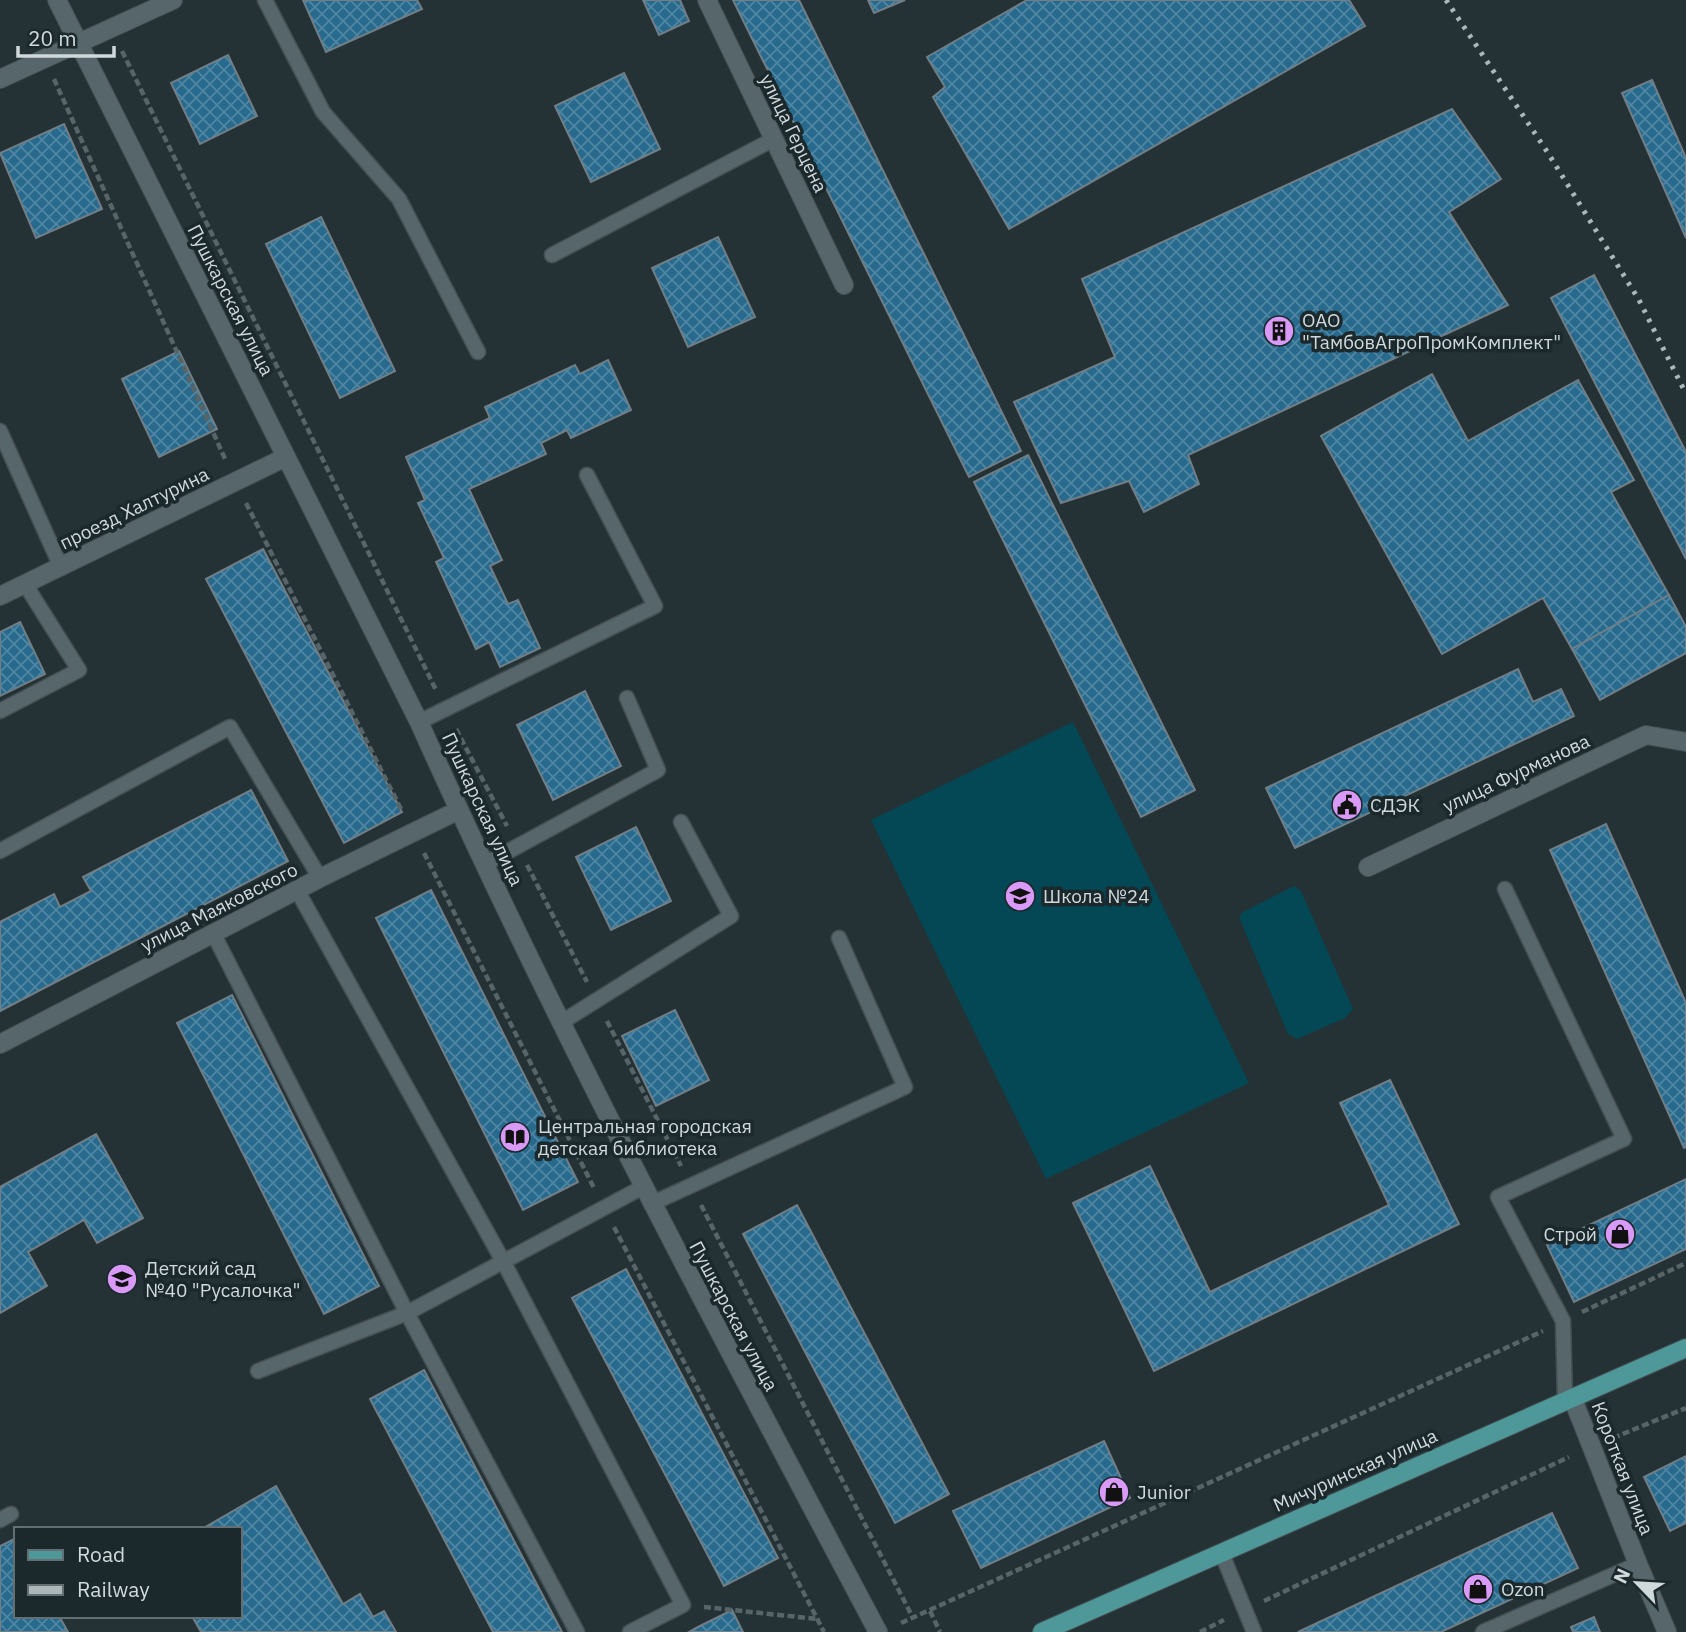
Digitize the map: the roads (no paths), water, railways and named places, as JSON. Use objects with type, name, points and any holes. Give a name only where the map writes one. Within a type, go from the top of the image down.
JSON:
[{"type":"main road","name":"Мичуринская улица","points":[[1042,1632],[1686,1348]]},
{"type":"street","name":"Пушкарская улица","points":[[57,0],[419,722],[459,810],[651,1204],[885,1630]]},
{"type":"street","points":[[0,79],[173,0]]},
{"type":"street","name":"улица Герцена","points":[[707,0],[844,285]]},
{"type":"street","name":"проезд Халтурина","points":[[0,596],[286,457]]},
{"type":"street","name":"улица Фурманова","points":[[1368,867],[1646,734],[1686,742]]},
{"type":"street","name":"улица Маяковского","points":[[0,1044],[320,878],[459,810]]},
{"type":"street","name":"Короткая улица","points":[[1569,1398],[1592,1447],[1667,1632]]},
{"type":"lane","points":[[265,0],[323,112],[399,199],[478,352]]},
{"type":"lane","points":[[552,255],[774,139]]},
{"type":"lane","points":[[0,431],[61,567]]},
{"type":"lane","points":[[419,722],[654,606],[587,475]]},
{"type":"lane","points":[[0,711],[79,670],[25,584]]},
{"type":"lane","points":[[485,864],[658,770],[627,698]]},
{"type":"lane","points":[[0,851],[230,727],[320,878]]},
{"type":"lane","points":[[562,1022],[731,916],[681,822]]},
{"type":"lane","points":[[1505,889],[1624,1139],[1498,1197],[1563,1321],[1569,1398]]},
{"type":"lane","points":[[298,890],[503,1261],[683,1605],[630,1632]]},
{"type":"lane","points":[[213,933],[407,1313],[577,1632]]},
{"type":"lane","points":[[651,1204],[905,1087],[839,938]]},
{"type":"lane","points":[[258,1371],[407,1313],[643,1187]]},
{"type":"lane","points":[[1222,1554],[1254,1632]]},
{"type":"lane","points":[[1483,1632],[1638,1564]]},
{"type":"railway","points":[[1446,0],[1548,153],[1639,300],[1686,394]]},
{"type":"place","name":"ОАО \"ТамбовАгроПромКомплект\"","points":[[1279,331]]},
{"type":"place","name":"СДЭК","points":[[1347,805]]},
{"type":"place","name":"Школа №24","points":[[1020,896]]},
{"type":"place","name":"Центральная городская детская библиотека","points":[[515,1137]]},
{"type":"place","name":"Строй","points":[[1620,1234]]},
{"type":"place","name":"Детский сад №40 \"Русалочка\"","points":[[122,1279]]},
{"type":"place","name":"Junior","points":[[1114,1492]]},
{"type":"place","name":"Ozon","points":[[1478,1589]]}]
